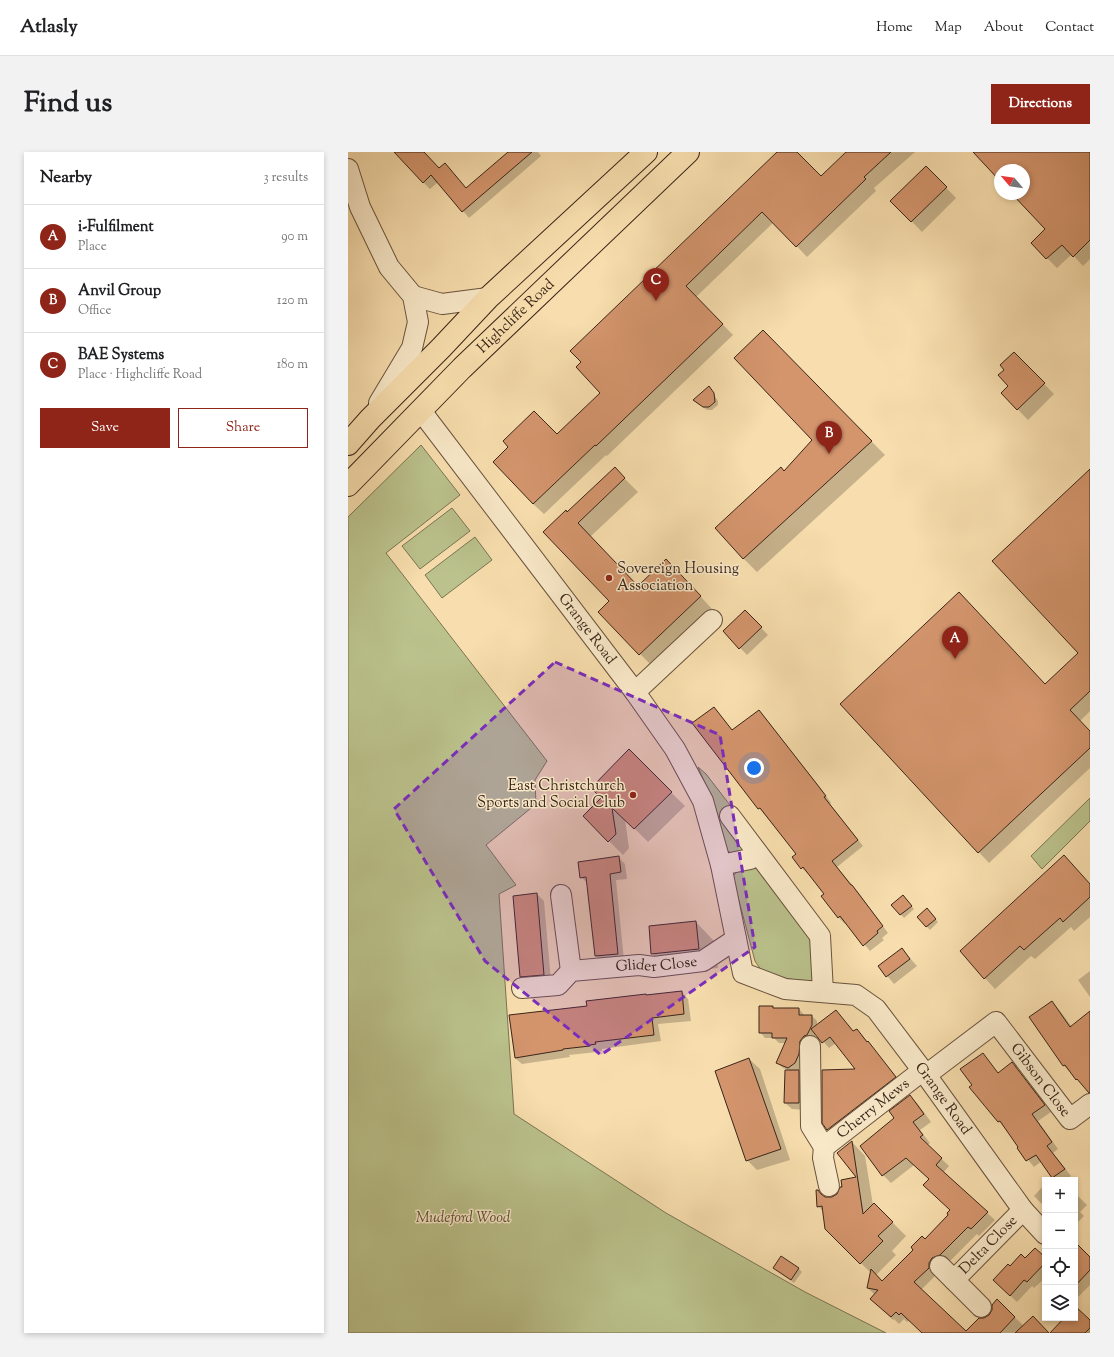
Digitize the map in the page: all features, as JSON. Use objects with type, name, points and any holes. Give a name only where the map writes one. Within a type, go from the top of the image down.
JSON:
[{"type":"main road","name":"Highcliffe Road","points":[[348,444],[370,419],[441,348],[488,298],[646,152]]},
{"type":"main road","name":"Highcliffe Road","points":[[348,485],[462,368],[688,152]]},
{"type":"street","points":[[348,169],[360,207],[389,267],[414,296],[418,322],[412,348],[370,419]]},
{"type":"street","points":[[414,296],[442,304],[488,298]]},
{"type":"street","name":"Grange Road","points":[[421,411],[635,692],[675,749],[703,801],[721,865],[743,973],[785,989],[856,996],[876,1009],[924,1073],[1022,1210],[1042,1231]]},
{"type":"street","points":[[635,692],[712,620]]},
{"type":"street","points":[[730,816],[820,936],[823,992]]},
{"type":"street","points":[[721,865],[750,859],[758,854]]},
{"type":"street","points":[[522,988],[558,985],[571,971],[561,895]]},
{"type":"street","name":"Glider Close","points":[[571,971],[639,964],[654,967],[703,961],[736,939]]},
{"type":"street","name":"Cherry Mews","points":[[824,1146],[996,1022]]},
{"type":"street","name":"Gibson Close","points":[[996,1022],[1070,1119],[1090,1104]]},
{"type":"street","name":"Cherry Mews","points":[[810,1046],[811,1126],[824,1146],[823,1158],[829,1186]]},
{"type":"street","name":"Delta Close","points":[[981,1307],[947,1273],[1022,1210]]},
{"type":"highlighted area","points":[[555,662],[720,735],[755,947],[601,1055],[485,961],[394,809]]},
{"type":"green space","name":"Mudeford Wood","points":[[421,445],[460,495],[386,553],[547,761],[535,780],[536,804],[486,845],[516,885],[499,894],[514,1114],[666,1213],[805,1292],[886,1333],[348,1333],[348,517]]},
{"type":"green space","points":[[452,508],[470,531],[420,569],[402,546]]},
{"type":"green space","points":[[475,537],[492,560],[442,598],[425,575]]},
{"type":"green space","points":[[698,767],[706,774],[733,809],[745,849],[734,854],[727,851],[710,795]]},
{"type":"green space","points":[[1090,798],[1090,821],[1042,869],[1031,856]]},
{"type":"green space","points":[[751,866],[762,871],[810,934],[813,981],[794,980],[774,976],[763,971],[755,961],[733,876],[738,871]]},
{"type":"building","points":[[394,152],[424,152],[439,168],[445,163],[466,188],[508,152],[532,152],[462,212],[431,175],[423,183]]},
{"type":"building","points":[[777,152],[797,152],[821,176],[846,152],[891,152],[864,177],[866,179],[796,247],[762,212],[686,286],[723,324],[596,446],[595,445],[533,504],[493,462],[508,447],[503,441],[534,411],[557,434],[600,393],[576,367],[581,362],[570,351]]},
{"type":"building","points":[[973,152],[1090,152],[1090,240],[1073,257],[1062,245],[1046,259],[1031,243],[1045,229],[1018,200],[1030,200],[1030,164],[994,164],[994,175]]},
{"type":"building","points":[[926,166],[947,187],[911,222],[890,201]]},
{"type":"building","points":[[763,330],[872,441],[743,559],[715,528],[781,467],[784,471],[812,440],[734,358]]},
{"type":"building","points":[[1014,352],[1045,383],[1017,410],[1001,393],[1008,386],[998,375],[1004,370],[1000,365]]},
{"type":"building","points":[[709,386],[714,393],[715,402],[709,407],[703,407],[693,400]]},
{"type":"building","name":"Sovereign Housing Association","points":[[615,467],[625,478],[578,523],[638,586],[666,559],[701,596],[639,655],[598,612],[609,601],[543,532],[566,510],[567,512]]},
{"type":"building","points":[[1090,469],[1090,691],[1070,710],[1090,731],[1090,748],[978,853],[840,704],[959,592],[1045,684],[1078,653],[992,561]]},
{"type":"building","points":[[745,610],[762,627],[739,649],[723,631]]},
{"type":"building","points":[[714,707],[732,730],[759,710],[858,840],[832,861],[883,926],[877,931],[878,933],[863,946],[840,916],[838,918],[821,896],[824,894],[803,867],[801,869],[792,857],[796,854],[760,808],[758,809],[692,723]]},
{"type":"building","name":"East Christchurch Sports and Social Club","points":[[629,749],[672,792],[634,829],[612,808],[616,834],[608,842],[583,816],[601,798],[591,788]]},
{"type":"building","points":[[1064,855],[1090,884],[1090,897],[1063,922],[1060,918],[1024,950],[1020,946],[984,979],[960,951]]},
{"type":"building","points":[[619,856],[621,872],[610,874],[618,954],[595,956],[586,877],[580,878],[578,862]]},
{"type":"building","points":[[537,893],[544,975],[520,977],[513,896]]},
{"type":"building","points":[[903,895],[912,906],[900,915],[891,905]]},
{"type":"building","points":[[927,908],[936,919],[926,927],[917,917]]},
{"type":"building","points":[[696,921],[699,949],[651,954],[649,926]]},
{"type":"building","points":[[902,948],[910,959],[886,977],[878,966]]},
{"type":"building","points":[[682,991],[684,1014],[652,1018],[654,1035],[595,1042],[596,1044],[590,1046],[563,1049],[515,1058],[509,1015],[587,1006],[586,1001]]},
{"type":"building","points":[[1052,1001],[1070,1027],[1090,1011],[1090,1093],[1077,1079],[1076,1080],[1065,1065],[1063,1066],[1029,1017]]},
{"type":"building","points":[[759,1006],[773,1006],[773,1008],[799,1008],[799,1015],[812,1015],[812,1025],[807,1035],[800,1041],[799,1054],[795,1063],[788,1068],[776,1063],[787,1038],[772,1038],[772,1033],[759,1033]]},
{"type":"building","points":[[836,1010],[853,1031],[857,1029],[867,1042],[868,1041],[896,1077],[827,1130],[822,1123],[822,1070],[855,1069],[830,1037],[822,1043],[811,1029]]},
{"type":"building","points":[[983,1053],[998,1073],[1012,1062],[1045,1105],[1032,1114],[1052,1142],[1047,1146],[1065,1169],[1051,1177],[1036,1155],[1026,1161],[1000,1121],[998,1122],[969,1087],[972,1085],[960,1069]]},
{"type":"building","points":[[749,1058],[781,1149],[746,1161],[715,1071]]},
{"type":"building","points":[[785,1070],[799,1070],[799,1103],[784,1103]]},
{"type":"building","points":[[910,1095],[924,1114],[913,1122],[923,1135],[920,1137],[942,1158],[936,1165],[988,1212],[971,1229],[968,1227],[940,1255],[932,1258],[929,1263],[929,1268],[914,1282],[966,1331],[979,1318],[984,1318],[989,1315],[992,1310],[992,1305],[997,1299],[1015,1317],[1000,1333],[922,1333],[901,1313],[899,1315],[896,1312],[891,1317],[870,1299],[878,1290],[867,1288],[871,1269],[882,1281],[913,1250],[911,1247],[922,1236],[925,1239],[948,1215],[947,1213],[950,1210],[923,1185],[929,1179],[906,1158],[882,1176],[860,1146],[894,1118],[889,1111]]},
{"type":"building","points":[[852,1141],[863,1214],[874,1203],[893,1222],[878,1236],[883,1241],[860,1264],[825,1229],[822,1206],[817,1207],[816,1190],[818,1190],[825,1197],[832,1197],[837,1194],[840,1187],[842,1187],[841,1180],[856,1177],[837,1153]]},
{"type":"building","points":[[1078,1245],[1090,1257],[1090,1270],[1078,1283]]},
{"type":"building","points":[[1035,1248],[1042,1254],[1042,1266],[1027,1282],[1024,1280],[1010,1296],[993,1280],[1008,1264],[1010,1266],[1021,1254],[1025,1258]]},
{"type":"building","points":[[781,1256],[799,1268],[791,1280],[773,1268]]},
{"type":"building","points":[[1078,1309],[1090,1320],[1090,1328],[1085,1333],[1050,1333],[1061,1321],[1078,1321]]},
{"type":"building","points":[[1033,1316],[1049,1333],[1015,1333]]},
{"type":"place","name":"BAE Systems","points":[[656,301]]},
{"type":"place","name":"Anvil Group","points":[[829,454]]},
{"type":"place","name":"Sovereign Housing Association","points":[[609,578]]},
{"type":"place","name":"i-Fulfilment","points":[[955,659]]},
{"type":"place","name":"East Christchurch Sports and Social Club","points":[[633,795]]}]
